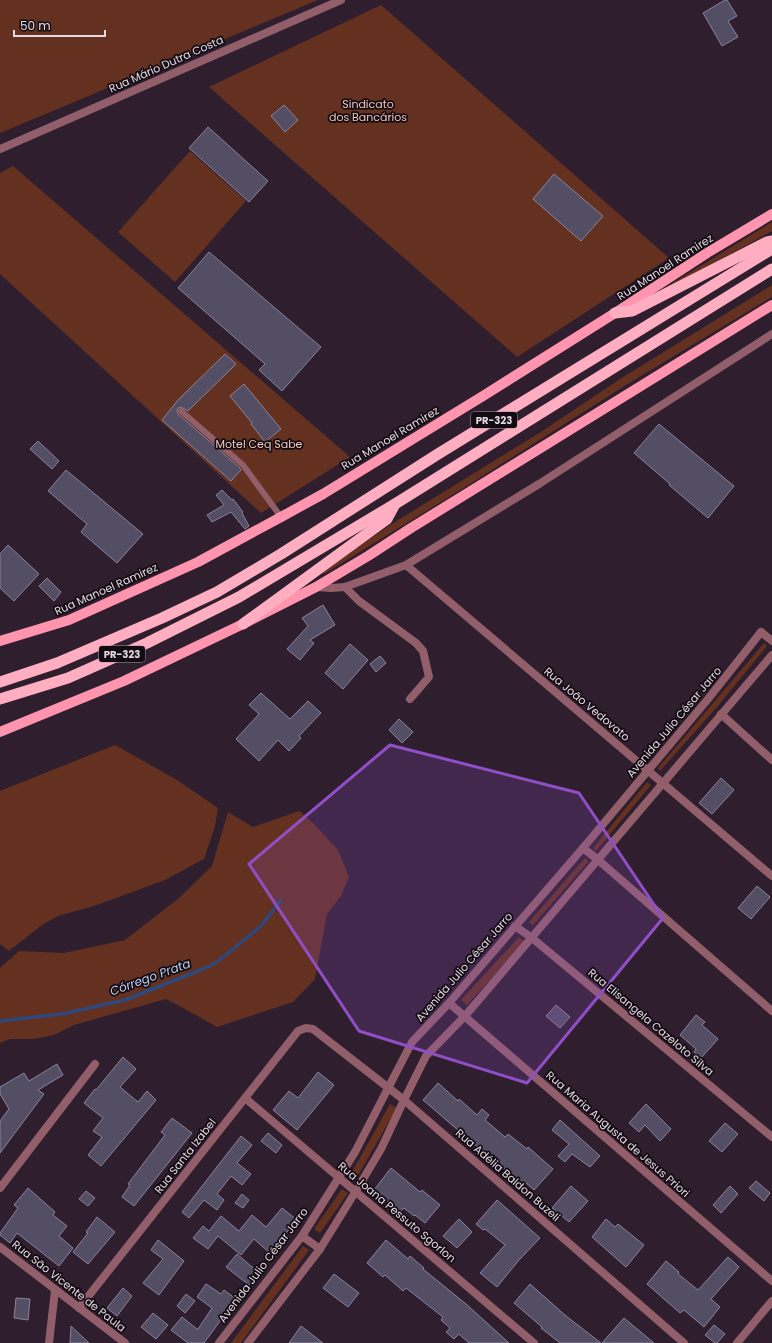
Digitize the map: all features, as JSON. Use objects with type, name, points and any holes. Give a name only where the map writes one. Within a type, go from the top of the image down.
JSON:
[{"type":"highway","points":[[615,313],[632,311],[767,242],[772,241]]},
{"type":"highway","name":"PR-323","points":[[0,682],[56,663],[162,618],[217,592],[281,554],[438,454],[772,249]]},
{"type":"highway","name":"PR-323","points":[[0,699],[68,678],[147,643],[239,597],[395,504],[772,269]]},
{"type":"highway","points":[[243,624],[387,519],[395,504]]},
{"type":"main road","name":"Rua Manoel Ramirez","points":[[0,641],[69,620],[198,562],[323,494],[615,313],[707,253],[772,214]]},
{"type":"main road","points":[[0,732],[124,681],[316,587],[772,305]]},
{"type":"street","name":"Rua Mário Dutra Costa","points":[[0,149],[341,0]]},
{"type":"street","points":[[316,587],[331,588],[345,586],[406,565],[539,484],[772,334]]},
{"type":"street","name":"Rua João Vedovato","points":[[406,565],[772,876]]},
{"type":"street","points":[[345,586],[359,601],[416,643],[424,651],[429,677],[410,699]]},
{"type":"street","name":"Avenida Julio César Jarro","points":[[219,1343],[302,1236],[355,1152],[412,1042],[449,1003],[583,848],[708,699],[761,632],[772,641]]},
{"type":"street","points":[[248,1343],[320,1249],[356,1191],[381,1149],[426,1056],[465,1016],[772,655]]},
{"type":"street","points":[[721,714],[772,760]]},
{"type":"street","points":[[583,848],[772,1011]]},
{"type":"street","name":"Rua Elisangela Cazeloto Silva","points":[[515,926],[532,938],[772,1137]]},
{"type":"street","name":"Rua Maria Augusta de Jesus Priori","points":[[449,1003],[772,1281]]},
{"type":"street","name":"Rua Santa Izabel","points":[[79,1308],[298,1031],[306,1028],[313,1029]]},
{"type":"street","name":"Rua Adélia Baldon Buzeli","points":[[313,1029],[404,1100],[684,1343]]},
{"type":"street","points":[[0,1188],[95,1064]]},
{"type":"street","name":"Rua Joana Pessuto Sgorlon","points":[[245,1098],[534,1343]]},
{"type":"street","points":[[302,1236],[320,1249]]},
{"type":"street","name":"Rua São Vicente de Paula","points":[[0,1247],[125,1343]]},
{"type":"street","points":[[49,1343],[55,1290]]},
{"type":"street","points":[[737,1343],[772,1301]]},
{"type":"lane","points":[[181,411],[243,465],[281,517]]},
{"type":"highlighted area","points":[[390,745],[579,793],[663,918],[527,1083],[359,1031],[249,864]]},
{"type":"green space","points":[[0,0],[318,0],[0,133]]},
{"type":"green space","name":"Sindicato dos Bancários","points":[[381,5],[669,258],[517,357],[209,87]]},
{"type":"green space","points":[[190,151],[246,201],[175,282],[118,232]]},
{"type":"green space","name":"Motel Ceq Sabe","points":[[13,166],[350,457],[261,513],[0,274],[0,173]]},
{"type":"green space","points":[[772,222],[772,231],[700,271],[663,289]]},
{"type":"green space","points":[[772,285],[772,297],[626,385],[324,574],[322,571],[395,522],[541,432],[620,379]]},
{"type":"green space","points":[[764,643],[767,646],[717,707],[660,771],[658,768]]},
{"type":"green space","points":[[115,745],[177,780],[218,808],[215,826],[204,859],[165,880],[97,905],[58,916],[42,925],[9,951],[0,944],[0,791]]},
{"type":"green space","points":[[647,782],[651,785],[596,851],[593,848]]},
{"type":"green space","points":[[299,811],[312,822],[338,850],[349,877],[341,896],[327,914],[315,979],[293,1002],[217,1027],[166,999],[74,1025],[54,1035],[34,1039],[10,1039],[0,1043],[0,968],[19,951],[64,953],[125,940],[179,898],[212,866],[228,812],[253,827]]},
{"type":"green space","points":[[585,858],[589,861],[533,925],[529,922]]},
{"type":"green space","points":[[519,937],[525,942],[467,1005],[461,1000]]},
{"type":"green space","points":[[390,1104],[397,1108],[354,1182],[348,1179]]},
{"type":"green space","points":[[342,1189],[348,1193],[320,1233],[314,1229]]},
{"type":"green space","points":[[303,1246],[309,1250],[241,1343],[231,1343]]},
{"type":"building","points":[[727,0],[737,16],[728,21],[738,37],[722,46],[703,13]]},
{"type":"building","points":[[284,105],[298,120],[285,132],[271,116]]},
{"type":"building","points":[[208,127],[268,181],[249,202],[189,148]]},
{"type":"building","points":[[554,174],[603,216],[581,241],[533,199]]},
{"type":"building","points":[[209,252],[321,347],[282,391],[259,370],[265,364],[178,288]]},
{"type":"building","points":[[225,354],[236,364],[188,411],[181,407],[178,408],[177,411],[178,414],[240,468],[241,470],[231,481],[162,420],[178,400]]},
{"type":"building","points":[[244,384],[281,429],[265,442],[230,396]]},
{"type":"building","points":[[659,424],[734,486],[708,518],[634,453]]},
{"type":"building","points":[[38,441],[59,461],[52,469],[30,449]]},
{"type":"building","points":[[66,470],[143,534],[117,563],[81,532],[87,524],[48,491]]},
{"type":"building","points":[[222,490],[232,500],[233,499],[243,512],[242,513],[249,526],[245,529],[231,512],[212,522],[207,515],[224,505],[216,495]]},
{"type":"building","points":[[8,545],[39,574],[14,601],[0,588],[0,554]]},
{"type":"building","points":[[47,578],[61,592],[54,601],[39,586]]},
{"type":"building","points":[[323,605],[335,625],[310,640],[314,643],[300,660],[287,649],[308,626],[302,618]]},
{"type":"building","points":[[350,644],[368,660],[343,689],[325,673]]},
{"type":"building","points":[[380,656],[386,663],[376,672],[370,664]]},
{"type":"building","points":[[261,693],[290,719],[308,701],[321,713],[299,736],[301,738],[289,751],[278,740],[259,761],[236,739],[259,714],[249,705]]},
{"type":"building","points":[[399,719],[413,732],[402,743],[389,730]]},
{"type":"building","points":[[721,778],[734,790],[712,814],[699,803]]},
{"type":"building","points":[[757,886],[770,897],[751,919],[738,908]]},
{"type":"building","points":[[556,1005],[570,1017],[560,1028],[546,1016]]},
{"type":"building","points":[[696,1015],[705,1022],[702,1025],[718,1039],[701,1058],[694,1052],[696,1049],[680,1035]]},
{"type":"building","points":[[123,1057],[136,1069],[120,1087],[138,1102],[147,1091],[156,1100],[101,1166],[88,1155],[102,1137],[93,1131],[103,1118],[84,1103]]},
{"type":"building","points":[[57,1064],[63,1075],[38,1090],[44,1094],[0,1153],[0,1121],[9,1109],[0,1094],[0,1087],[24,1073],[29,1081]]},
{"type":"building","points":[[318,1072],[334,1085],[297,1130],[273,1110],[289,1091],[298,1098]]},
{"type":"building","points":[[438,1083],[458,1101],[459,1099],[477,1115],[482,1109],[489,1115],[485,1120],[505,1137],[508,1134],[527,1149],[528,1147],[553,1169],[534,1190],[525,1182],[523,1184],[487,1155],[423,1100]]},
{"type":"building","points":[[646,1104],[671,1129],[660,1141],[645,1125],[639,1132],[629,1123]]},
{"type":"building","points":[[172,1118],[192,1133],[134,1206],[122,1197],[130,1185],[128,1184],[165,1135],[161,1132]]},
{"type":"building","points":[[560,1120],[600,1156],[590,1167],[572,1154],[565,1162],[558,1156],[569,1144],[552,1130]]},
{"type":"building","points":[[725,1123],[738,1134],[722,1152],[709,1141]]},
{"type":"building","points":[[268,1133],[282,1145],[276,1153],[261,1141]]},
{"type":"building","points":[[241,1136],[252,1145],[237,1163],[251,1174],[242,1185],[231,1176],[217,1194],[224,1200],[217,1210],[204,1200],[189,1218],[182,1212]]},
{"type":"building","points":[[391,1168],[420,1192],[422,1190],[440,1205],[425,1223],[404,1208],[400,1212],[374,1190]]},
{"type":"building","points":[[756,1181],[770,1193],[764,1201],[749,1188]]},
{"type":"building","points":[[571,1186],[588,1201],[569,1222],[552,1208]]},
{"type":"building","points":[[730,1186],[738,1194],[721,1213],[713,1205]]},
{"type":"building","points":[[28,1188],[55,1212],[53,1215],[67,1226],[59,1236],[73,1248],[59,1266],[17,1233],[10,1243],[0,1235],[18,1208],[14,1205]]},
{"type":"building","points":[[86,1191],[95,1198],[88,1206],[79,1199]]},
{"type":"building","points":[[242,1194],[249,1200],[243,1208],[235,1203]]},
{"type":"building","points":[[497,1200],[540,1238],[519,1260],[497,1287],[480,1273],[505,1245],[485,1229],[483,1230],[476,1224]]},
{"type":"building","points":[[282,1208],[297,1220],[271,1254],[254,1239],[241,1255],[218,1236],[208,1249],[193,1238],[203,1226],[209,1231],[221,1216],[239,1231],[252,1215],[266,1227]]},
{"type":"building","points":[[97,1217],[115,1232],[88,1264],[73,1252],[88,1233],[86,1232]]},
{"type":"building","points":[[459,1219],[472,1232],[457,1248],[443,1236]]},
{"type":"building","points":[[606,1219],[615,1227],[618,1224],[644,1245],[626,1267],[592,1237]]},
{"type":"building","points":[[158,1240],[184,1261],[159,1295],[143,1283],[163,1259],[151,1250]]},
{"type":"building","points":[[386,1240],[408,1259],[410,1256],[509,1343],[469,1343],[459,1334],[454,1339],[446,1332],[450,1328],[441,1320],[443,1317],[406,1288],[403,1291],[385,1275],[383,1277],[367,1263]]},
{"type":"building","points":[[237,1254],[259,1273],[249,1285],[226,1267]]},
{"type":"building","points":[[728,1257],[739,1267],[711,1299],[720,1307],[704,1327],[684,1310],[680,1313],[647,1284],[666,1261],[679,1272],[678,1274],[698,1290]]},
{"type":"building","points":[[334,1274],[359,1293],[348,1307],[323,1288]]},
{"type":"building","points":[[206,1284],[221,1294],[224,1290],[236,1299],[204,1343],[188,1343],[171,1330],[182,1317],[198,1329],[212,1308],[197,1297]]},
{"type":"building","points":[[530,1284],[566,1316],[601,1343],[560,1343],[541,1328],[542,1327],[514,1303]]},
{"type":"building","points":[[123,1288],[132,1296],[117,1316],[107,1308]]},
{"type":"building","points":[[186,1294],[195,1301],[185,1313],[177,1306]]},
{"type":"building","points":[[16,1298],[30,1299],[28,1320],[14,1318]]},
{"type":"building","points":[[153,1313],[168,1325],[156,1339],[141,1327]]},
{"type":"building","points":[[624,1318],[654,1343],[602,1343]]},
{"type":"building","points":[[714,1325],[725,1334],[717,1343],[705,1335]]},
{"type":"building","points":[[71,1326],[89,1343],[70,1343]]},
{"type":"building","points":[[301,1326],[323,1343],[289,1343]]},
{"type":"waterway","name":"Córrego Prata","points":[[0,1021],[62,1014],[125,1000],[198,971],[214,964],[261,926],[281,900]]}]
